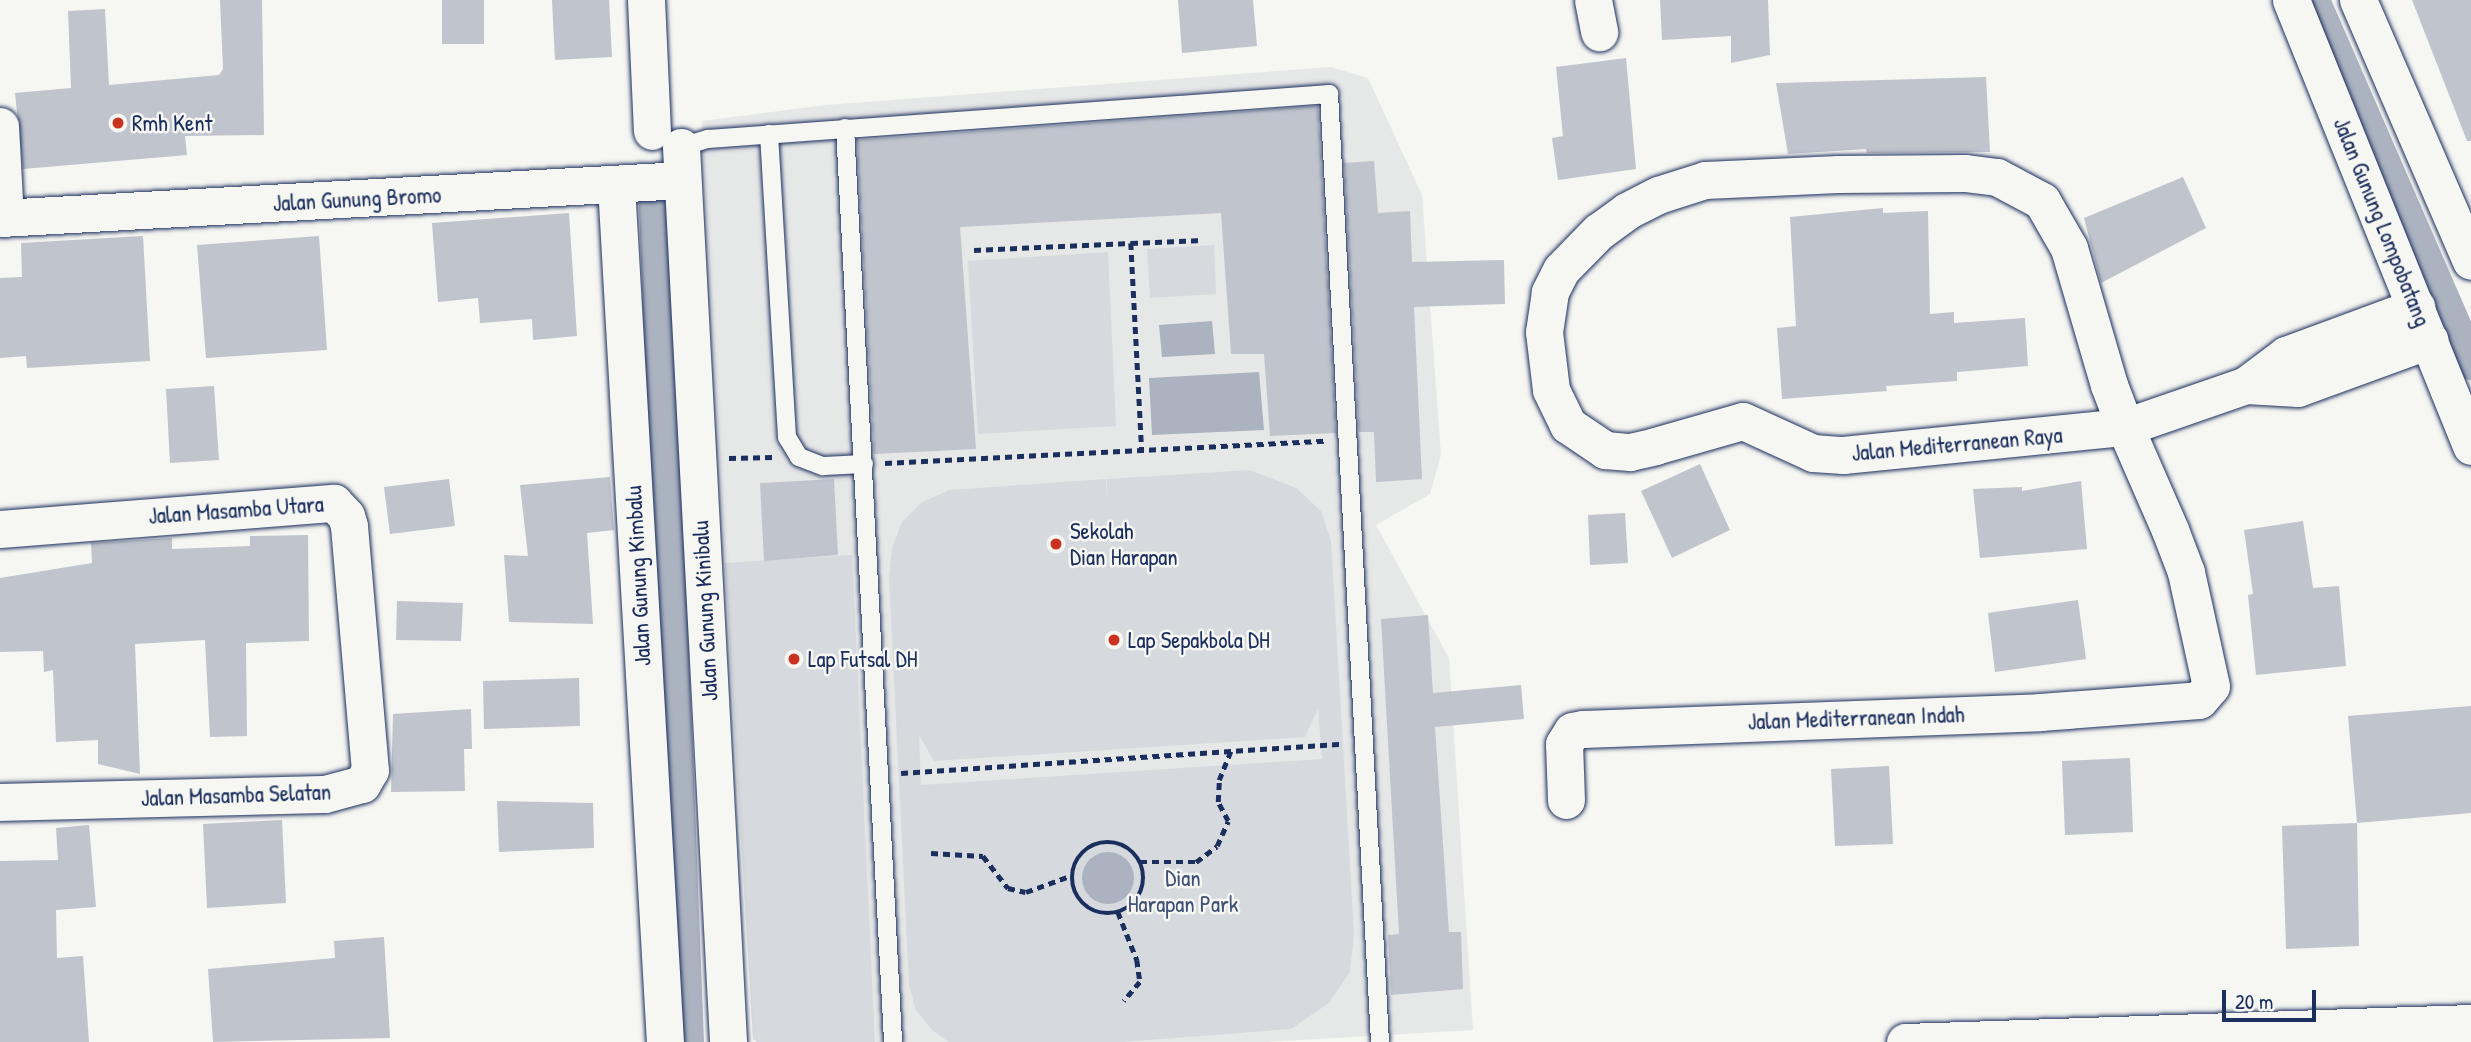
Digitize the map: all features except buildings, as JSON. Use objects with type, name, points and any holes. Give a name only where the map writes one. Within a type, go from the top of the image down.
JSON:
[{"type":"street","name":"Jalan Gunung Kinibalu","points":[[646,0],[672,153],[696,459],[728,1042]]},
{"type":"street","name":"Jalan Gunung Lompobatang","points":[[2291,0],[2471,446]]},
{"type":"street","points":[[2358,0],[2471,261]]},
{"type":"street","points":[[0,126],[3,218]]},
{"type":"street","points":[[616,185],[672,153]]},
{"type":"street","name":"Jalan Mediterranean Raya","points":[[2209,693],[2207,661],[2186,572],[2125,427],[2096,351],[2069,248],[2042,201],[2024,188],[1997,177],[1964,173],[1727,177],[1682,187],[1627,211],[1599,231],[1561,270],[1550,292],[1545,359],[1551,390],[1568,425],[1605,450],[1642,449],[1743,421],[1789,445],[1813,453],[1843,455],[2125,427],[2246,385],[2298,388],[2422,323]]},
{"type":"street","name":"Jalan Gunung Bromo","points":[[3,218],[616,185]]},
{"type":"street","name":"Jalan Gunung Kimbalu","points":[[616,185],[664,1042]]},
{"type":"street","name":"Jalan Masamba Utara","points":[[0,529],[334,503],[346,516],[349,526],[358,636]]},
{"type":"street","name":"Jalan Masamba Selatan","points":[[0,802],[324,794],[355,787],[370,770],[358,636]]},
{"type":"street","name":"Jalan Mediterranean Indah","points":[[1566,800],[1564,744],[1572,732],[1583,729],[2040,712],[2192,701],[2209,693]]},
{"type":"street","points":[[1905,1042],[2471,1023]]},
{"type":"lane","points":[[672,153],[708,139],[1329,94],[1380,1042]]},
{"type":"lane","points":[[845,128],[893,1042]]},
{"type":"lane","points":[[769,134],[787,437],[799,457],[823,466],[863,464]]},
{"type":"path","points":[[974,250],[1203,240]]},
{"type":"path","points":[[1131,243],[1142,451]]},
{"type":"path","points":[[863,464],[1348,439]]},
{"type":"path","points":[[696,459],[799,457]]},
{"type":"path","points":[[880,774],[1364,743]]},
{"type":"path","points":[[1140,862],[1196,862],[1217,845],[1228,821],[1218,802],[1219,780],[1231,751]]},
{"type":"path","points":[[1113,843],[1130,848],[1140,862],[1145,882],[1137,902],[1118,912],[1101,913],[1085,905],[1074,892],[1070,876],[1077,859],[1094,845],[1113,843]]},
{"type":"path","points":[[931,853],[983,856],[1009,888],[1026,892],[1070,876]]},
{"type":"path","points":[[1118,912],[1137,960],[1140,982],[1124,1000]]},
{"type":"shaded area","name":"Sekolah Dian Harapan","points":[[1331,67],[1368,78],[1422,195],[1441,455],[1430,494],[1376,525],[1449,658],[1473,1030],[1266,1042],[757,1042],[753,1039],[736,764],[702,121],[826,105]]},
{"type":"shaded area","points":[[1212,321],[1215,354],[1162,357],[1159,325]]},
{"type":"shaded area","points":[[1259,372],[1264,430],[1152,435],[1149,378]]},
{"type":"shaded area","points":[[1108,852],[1118,854],[1126,860],[1132,868],[1132,888],[1126,896],[1118,902],[1108,904],[1098,902],[1090,896],[1084,888],[1082,878],[1084,868],[1090,860],[1098,854]]},
{"type":"green space","points":[[1214,245],[1216,294],[1150,298],[1147,249]]},
{"type":"green space","points":[[1108,252],[1116,426],[978,434],[968,261]]},
{"type":"green space","name":"Dian Harapan Park","points":[[1249,470],[1296,488],[1321,511],[1331,541],[1354,934],[1350,972],[1329,1003],[1291,1029],[1122,1042],[949,1042],[932,1030],[916,1010],[909,985],[889,578],[892,548],[902,522],[921,503],[949,490],[1106,479],[1107,501],[1107,479]],"holes":[[[1318,709],[1322,759],[921,785],[919,735],[934,761],[1305,737]]]},
{"type":"green space","points":[[852,555],[875,1042],[757,1042],[753,1039],[725,563]]},
{"type":"waterway","points":[[2313,0],[2471,363]]},
{"type":"waterway","points":[[655,206],[687,1042]]},
{"type":"place","name":"Rmh Kent","points":[[118,123]]},
{"type":"place","name":"Sekolah Dian Harapan","points":[[1056,544]]},
{"type":"place","name":"Lap Sepakbola DH","points":[[1114,640]]},
{"type":"place","name":"Lap Futsal DH","points":[[794,659]]}]
